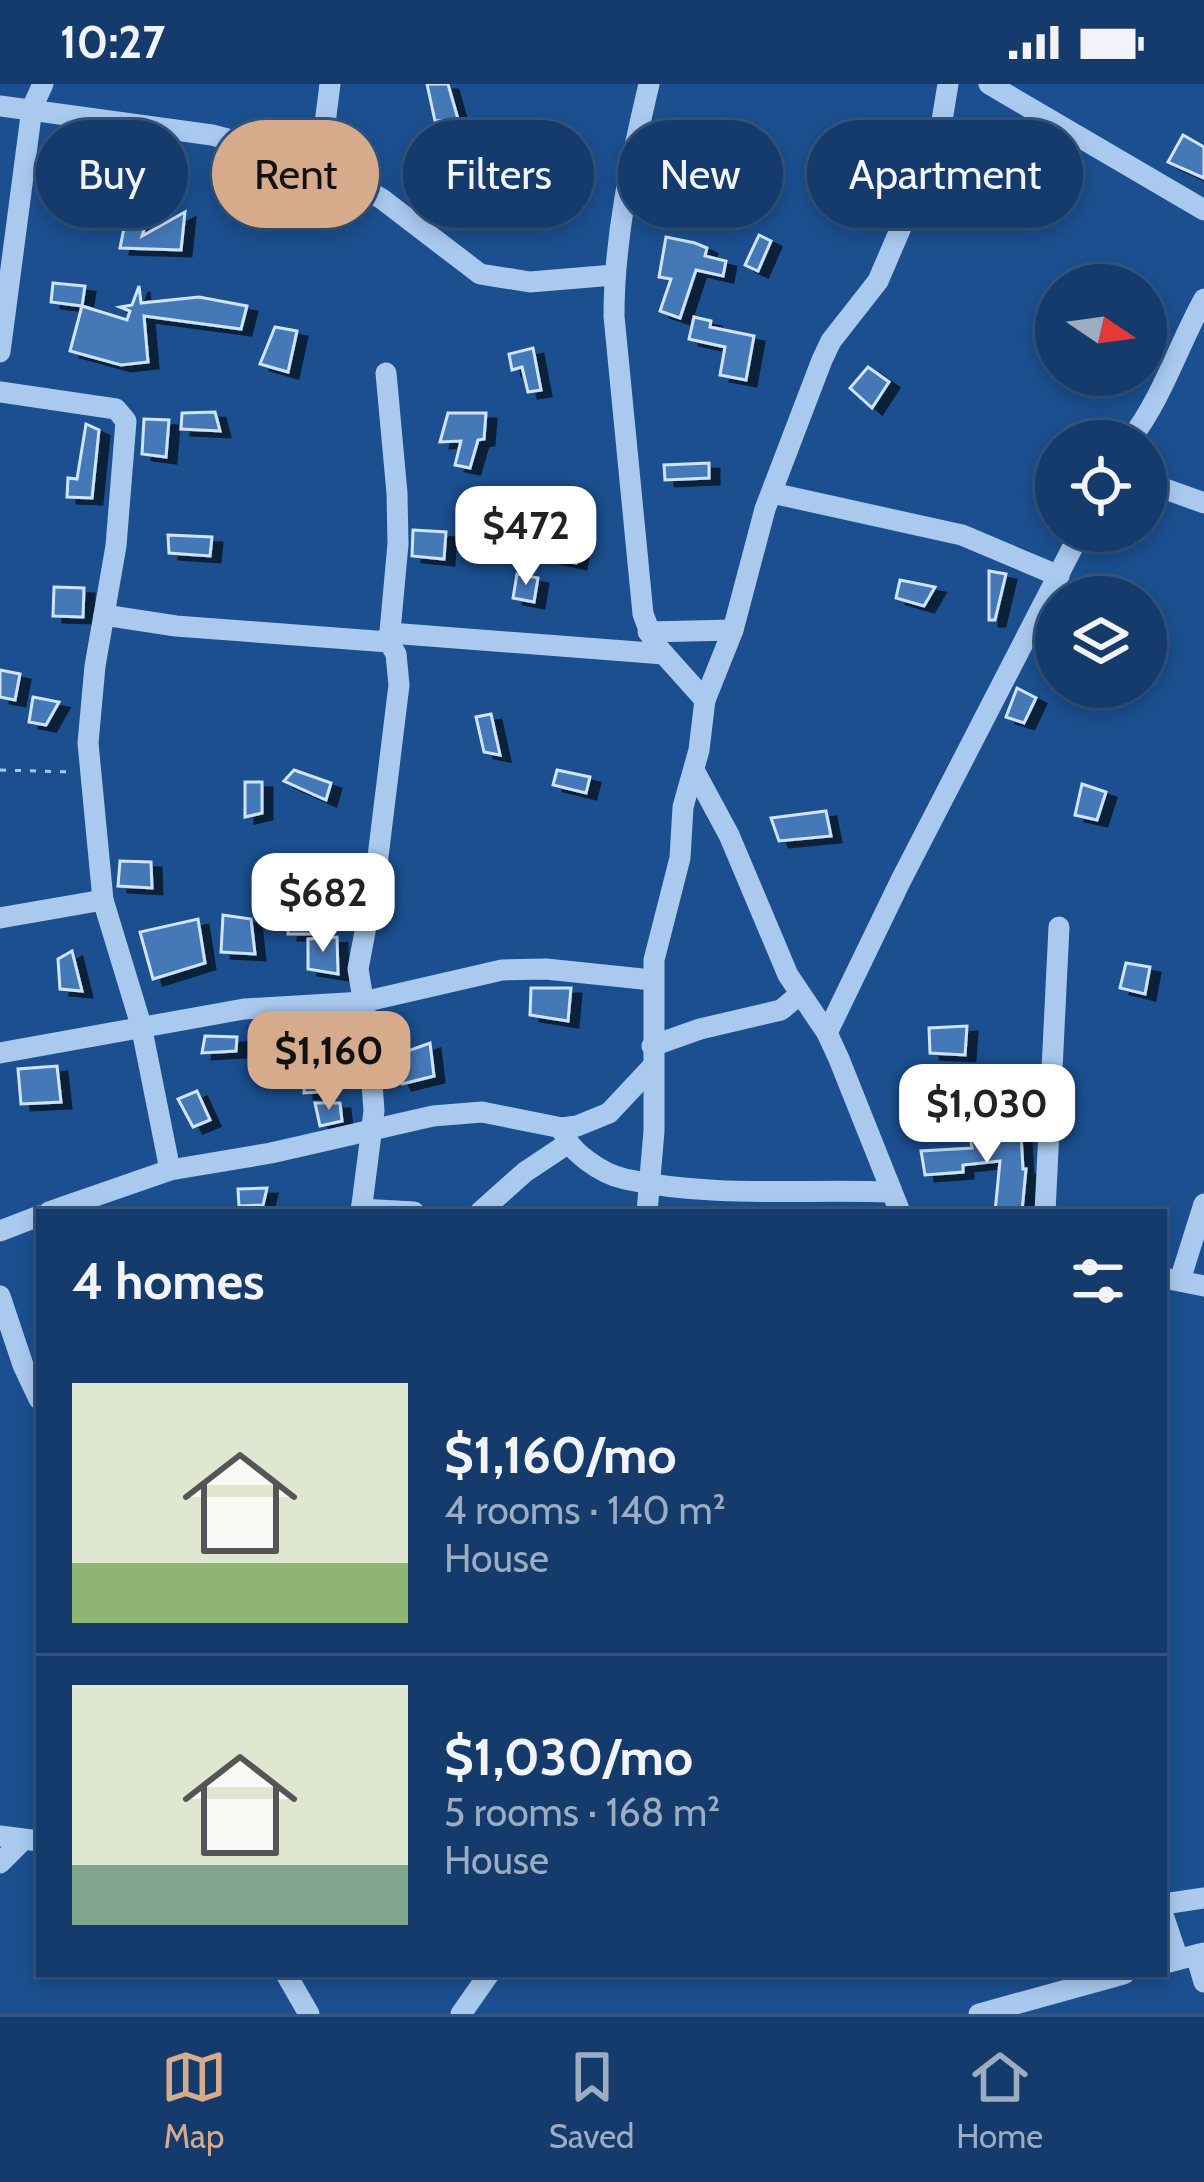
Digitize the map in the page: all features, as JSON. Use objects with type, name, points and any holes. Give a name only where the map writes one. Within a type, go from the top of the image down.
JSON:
[{"type":"street","points":[[0,352],[32,108],[43,84]]},
{"type":"street","points":[[325,120],[330,84]]},
{"type":"street","points":[[649,84],[630,165],[614,275],[614,316],[648,632],[705,700]]},
{"type":"street","points":[[647,1209],[652,980],[657,938],[680,858],[682,807],[695,772],[705,700],[733,630],[772,493],[831,341],[878,281],[939,139],[948,84]]},
{"type":"street","points":[[989,84],[1204,210]]},
{"type":"street","points":[[0,106],[212,135]]},
{"type":"street","points":[[379,198],[480,274],[530,282],[614,275]]},
{"type":"street","points":[[1144,420],[1204,299]]},
{"type":"street","points":[[361,1209],[373,1131],[368,1030],[358,969],[376,873],[399,685],[389,637],[398,544],[386,373]]},
{"type":"street","points":[[0,392],[124,415],[116,546],[89,714],[91,772],[103,901],[141,1025],[170,1171]]},
{"type":"street","points":[[1167,490],[1204,503]]},
{"type":"street","points":[[772,493],[962,535],[1059,576],[1071,552]]},
{"type":"street","points":[[104,615],[176,626],[664,653]]},
{"type":"street","points":[[827,1033],[1035,622]]},
{"type":"street","points":[[648,632],[733,630]]},
{"type":"street","points":[[59,1209],[170,1171],[433,1116],[482,1112],[565,1136],[617,1177],[895,1202],[827,1033],[799,995],[729,835],[695,772]]},
{"type":"street","points":[[0,918],[103,901]]},
{"type":"street","points":[[1045,1209],[1059,927]]},
{"type":"street","points":[[0,1053],[244,1009],[363,1003],[502,970],[529,968],[652,980]]},
{"type":"street","points":[[483,1209],[565,1136],[609,1113],[653,1056],[710,1026],[781,1010],[799,995]]},
{"type":"street","points":[[1204,1204],[1172,1279],[1204,1286]]},
{"type":"street","points":[[0,1231],[36,1217]]},
{"type":"street","points":[[0,1296],[36,1393]]},
{"type":"street","points":[[0,1863],[21,1839]]},
{"type":"street","points":[[1167,1904],[1204,1898]]},
{"type":"street","points":[[1167,1924],[1204,1982]]},
{"type":"street","points":[[288,1977],[309,2014]]},
{"type":"street","points":[[461,2014],[487,1977]]},
{"type":"street","points":[[979,2014],[1113,1977]]},
{"type":"path","points":[[0,770],[91,772]]},
{"type":"building","points":[[427,84],[448,84],[458,119],[435,120]]},
{"type":"building","points":[[1183,135],[1204,147],[1204,178],[1168,162]]},
{"type":"building","points":[[124,228],[145,228],[142,236],[156,228],[183,228],[181,250],[120,248]]},
{"type":"building","points":[[759,235],[771,241],[758,271],[745,265]]},
{"type":"building","points":[[666,237],[695,243],[707,248],[705,256],[726,261],[723,276],[696,270],[680,318],[660,311],[671,279],[659,277]]},
{"type":"building","points":[[53,283],[85,286],[82,306],[51,302]]},
{"type":"building","points":[[139,286],[141,303],[199,297],[247,306],[241,329],[144,316],[148,362],[121,365],[70,351],[82,306],[127,320],[130,311],[120,307],[132,305]]},
{"type":"building","points":[[694,317],[711,321],[710,327],[754,336],[746,380],[720,375],[725,347],[689,339]]},
{"type":"building","points":[[275,327],[297,331],[288,372],[260,364]]},
{"type":"building","points":[[533,348],[541,390],[528,392],[522,367],[512,370],[509,354]]},
{"type":"building","points":[[868,367],[889,382],[872,408],[850,388]]},
{"type":"building","points":[[215,412],[220,431],[181,429],[182,413]]},
{"type":"building","points":[[448,413],[486,413],[484,439],[478,440],[470,468],[455,465],[461,441],[440,442]]},
{"type":"building","points":[[144,419],[169,420],[166,457],[142,454]]},
{"type":"building","points":[[86,424],[99,430],[92,498],[67,497],[68,478],[77,479]]},
{"type":"building","points":[[709,463],[709,478],[665,480],[664,465]]},
{"type":"building","points":[[413,530],[446,532],[444,559],[412,556]]},
{"type":"building","points":[[551,532],[581,540],[576,563],[545,556]]},
{"type":"building","points":[[168,535],[212,537],[210,556],[169,553]]},
{"type":"building","points":[[989,571],[1006,574],[995,620],[989,620]]},
{"type":"building","points":[[517,574],[538,578],[534,602],[513,598]]},
{"type":"building","points":[[900,580],[935,587],[924,606],[896,598]]},
{"type":"building","points":[[54,587],[84,588],[83,617],[53,616]]},
{"type":"building","points":[[0,670],[20,674],[15,700],[0,697]]},
{"type":"building","points":[[1017,688],[1035,697],[1024,723],[1006,717]]},
{"type":"building","points":[[33,697],[59,702],[46,725],[29,722]]},
{"type":"building","points":[[491,714],[500,755],[484,752],[476,717]]},
{"type":"building","points":[[294,770],[331,783],[326,800],[284,781]]},
{"type":"building","points":[[557,770],[590,777],[586,793],[553,785]]},
{"type":"building","points":[[245,782],[262,782],[262,813],[245,817]]},
{"type":"building","points":[[1082,784],[1106,792],[1097,820],[1075,815]]},
{"type":"building","points":[[826,811],[831,836],[779,841],[771,818]]},
{"type":"building","points":[[120,861],[151,862],[152,888],[118,886]]},
{"type":"building","points":[[314,905],[311,934],[288,934],[288,906]]},
{"type":"building","points":[[223,915],[251,919],[255,954],[221,952]]},
{"type":"building","points":[[198,919],[205,963],[153,979],[140,932]]},
{"type":"building","points":[[337,937],[338,974],[308,969],[308,939]]},
{"type":"building","points":[[72,951],[82,991],[60,989],[58,959]]},
{"type":"building","points":[[1126,963],[1150,967],[1145,994],[1120,988]]},
{"type":"building","points":[[531,988],[571,988],[568,1021],[530,1015]]},
{"type":"building","points":[[332,1019],[319,1092],[304,1093],[305,1080],[281,1075],[283,1056],[307,1060],[309,1031],[316,1020]]},
{"type":"building","points":[[967,1026],[965,1055],[930,1053],[929,1028]]},
{"type":"building","points":[[205,1036],[237,1037],[236,1051],[202,1053]]},
{"type":"building","points":[[430,1043],[434,1076],[402,1084],[388,1058]]},
{"type":"building","points":[[57,1066],[61,1102],[21,1104],[18,1069]]},
{"type":"building","points":[[983,1070],[1021,1076],[1018,1105],[981,1092]]},
{"type":"building","points":[[197,1091],[210,1120],[193,1127],[178,1099]]},
{"type":"building","points":[[315,1103],[340,1103],[342,1121],[320,1126]]},
{"type":"building","points":[[1021,1134],[1026,1169],[1022,1209],[995,1209],[1000,1161],[963,1165],[963,1172],[925,1175],[921,1151],[972,1148],[970,1137]]},
{"type":"building","points":[[267,1188],[263,1205],[239,1206],[238,1189]]}]
